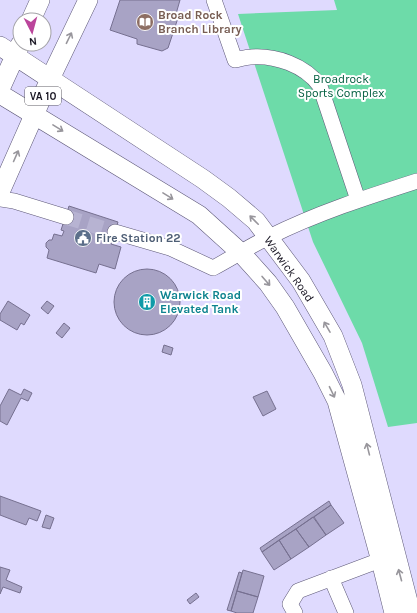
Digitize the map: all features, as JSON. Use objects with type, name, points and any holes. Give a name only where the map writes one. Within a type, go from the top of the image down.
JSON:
[{"type":"main road","points":[[35,12],[40,0]]},
{"type":"main road","name":"VA 10","points":[[0,192],[50,79],[88,0]]},
{"type":"main road","points":[[0,89],[12,49]]},
{"type":"main road","name":"Warwick Road","points":[[16,52],[50,79],[203,178],[229,198],[256,221],[301,281],[333,336],[352,385],[388,558],[394,613]]},
{"type":"main road","name":"Warwick Road","points":[[0,94],[199,215],[241,253],[268,283],[285,307],[323,373],[337,402],[388,558],[411,613]]},
{"type":"street","points":[[214,0],[235,60],[251,57],[272,58],[292,64],[315,79],[320,86],[358,200]]},
{"type":"street","points":[[115,232],[170,248],[214,268],[268,237],[307,219],[417,180]]},
{"type":"street","points":[[0,199],[66,216]]},
{"type":"street","points":[[295,613],[290,604],[298,591],[388,558]]},
{"type":"street","points":[[331,578],[346,613]]},
{"type":"green space","name":"Broadrock Sports Complex","points":[[334,0],[417,0],[417,423],[388,427],[362,343],[313,242],[238,14],[337,10]]},
{"type":"building","name":"Broad Rock Branch Library","points":[[120,0],[180,0],[176,14],[179,15],[168,48],[162,51],[137,44],[137,39],[110,30]]},
{"type":"building","name":"Fire Station 22","points":[[69,206],[118,222],[111,244],[121,247],[115,269],[99,264],[96,273],[47,258],[49,250],[46,247],[46,243],[49,240],[52,240],[54,234],[62,236],[64,231],[61,230]]},
{"type":"building","name":"Warwick Road Elevated Tank","points":[[147,269],[160,272],[170,279],[177,289],[180,302],[177,315],[170,325],[160,332],[147,335],[134,332],[124,325],[117,315],[114,302],[117,289],[124,279],[134,272]]},
{"type":"building","points":[[8,301],[30,315],[24,325],[21,323],[17,330],[0,320],[0,314]]},
{"type":"building","points":[[47,301],[54,306],[48,314],[41,308]]},
{"type":"building","points":[[64,323],[70,328],[62,338],[56,333]]},
{"type":"building","points":[[164,345],[173,348],[171,355],[162,352]]},
{"type":"building","points":[[9,389],[21,395],[24,389],[32,393],[28,401],[21,398],[7,425],[0,421],[0,406]]},
{"type":"building","points":[[267,391],[276,409],[263,416],[253,397]]},
{"type":"building","points":[[0,496],[41,511],[37,521],[29,518],[26,525],[0,515]]},
{"type":"building","points":[[329,501],[331,505],[262,552],[260,548]]},
{"type":"building","points":[[331,505],[344,523],[326,535],[314,517]]},
{"type":"building","points":[[46,515],[54,518],[50,529],[42,527]]},
{"type":"building","points":[[313,517],[326,535],[309,547],[296,529]]},
{"type":"building","points":[[296,529],[309,547],[291,559],[279,540]]},
{"type":"building","points":[[279,540],[291,559],[274,570],[262,552]]},
{"type":"building","points":[[0,567],[10,570],[6,580],[22,587],[20,593],[3,587],[0,594]]},
{"type":"building","points":[[243,570],[264,576],[258,597],[237,591]]},
{"type":"building","points":[[239,572],[242,573],[231,611],[227,610]]},
{"type":"building","points":[[237,591],[258,597],[253,613],[237,613],[231,611]]},
{"type":"building","points":[[196,593],[199,597],[190,604],[187,600]]},
{"type":"tunnel","points":[[66,217],[115,232]]},
{"type":"place","name":"Broad Rock Branch Library","points":[[145,22]]},
{"type":"place","name":"Fire Station 22","points":[[83,238]]},
{"type":"place","name":"Warwick Road Elevated Tank","points":[[147,302]]}]
